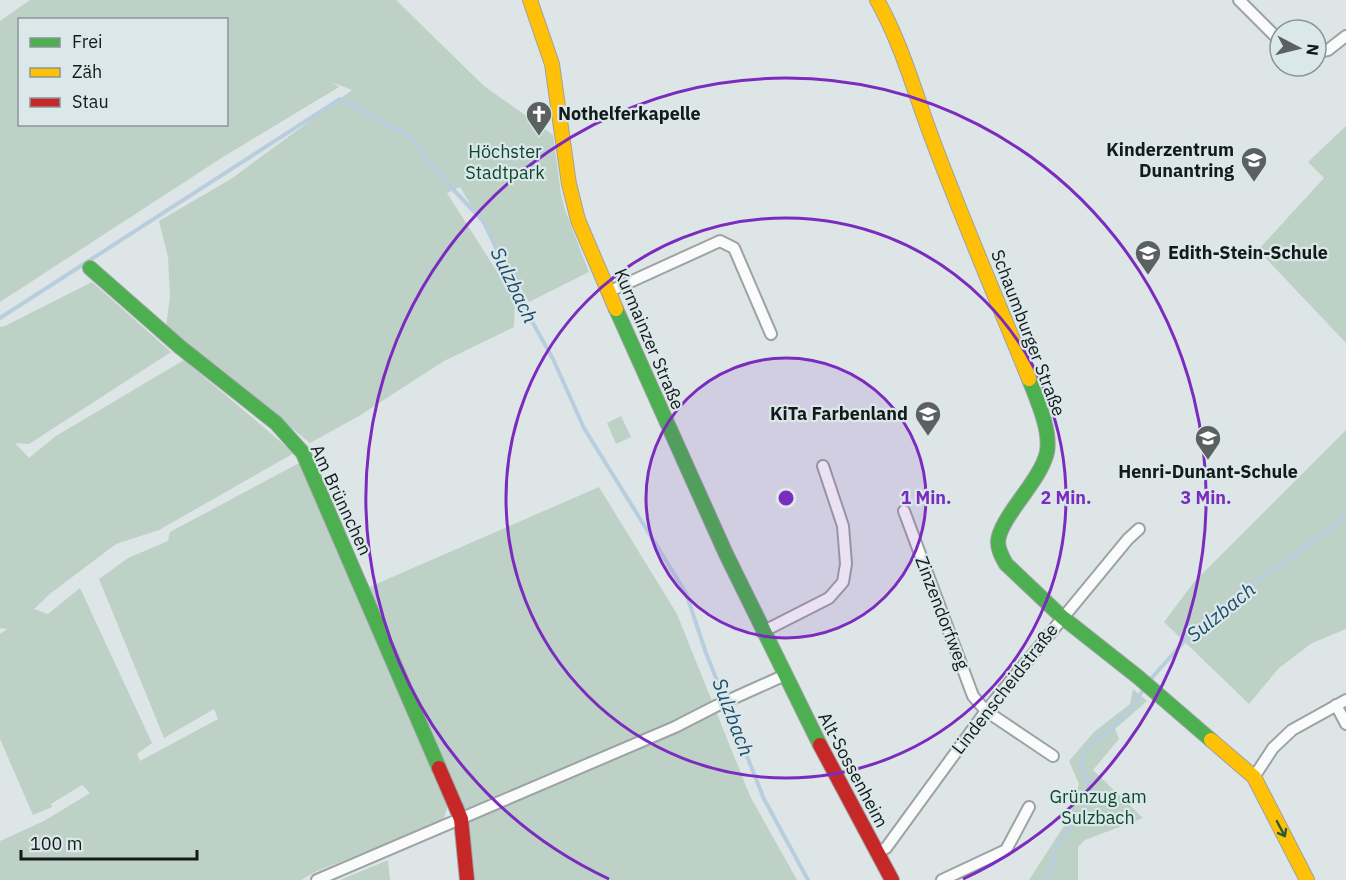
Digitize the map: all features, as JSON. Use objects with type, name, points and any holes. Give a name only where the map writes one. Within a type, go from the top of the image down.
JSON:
[{"type":"street","name":"Kurmainzer Straße","points":[[530,0],[553,71],[573,204],[608,292],[689,476],[783,676]]},
{"type":"street","name":"Schaumburger Straße","points":[[877,0],[906,64],[937,151],[1031,383],[1047,430],[1047,451],[1040,470],[1004,526],[998,541],[1000,553],[1006,564],[1062,617],[1138,677],[1254,777],[1308,880]]},
{"type":"street","points":[[1239,0],[1268,29]]},
{"type":"street","points":[[1328,50],[1346,36]]},
{"type":"street","points":[[608,292],[720,241],[734,248],[771,334]]},
{"type":"street","name":"Am Brünnchen","points":[[90,268],[180,347],[276,423],[303,453],[461,819],[467,880]]},
{"type":"street","points":[[762,632],[829,598],[843,582],[846,564],[843,526],[823,466]]},
{"type":"street","name":"Zinzendorfweg","points":[[904,511],[973,696],[986,711]]},
{"type":"street","name":"Lindenscheidstraße","points":[[877,852],[886,848],[986,711],[1062,617],[1139,529]]},
{"type":"street","points":[[317,880],[675,727],[783,676]]},
{"type":"street","name":"Alt-Sossenheim","points":[[783,676],[891,880]]},
{"type":"street","points":[[1254,777],[1273,748],[1292,730],[1341,702],[1346,724]]},
{"type":"street","points":[[986,711],[1053,756]]},
{"type":"street","points":[[942,880],[1006,850],[1029,807]]},
{"type":"green space","name":"Höchster Stadtpark","points":[[30,0],[396,0],[484,86],[553,135],[565,210],[589,272],[529,302],[460,187],[447,193],[515,300],[514,327],[444,361],[359,416],[310,443],[166,327],[170,297],[168,257],[159,221],[231,179],[352,90],[331,82],[339,87],[223,157],[0,302],[0,21]]},
{"type":"green space","points":[[1346,126],[1346,343],[1258,250],[1324,178],[1308,162]]},
{"type":"green space","points":[[92,282],[171,352],[29,444],[15,443],[29,458],[56,436],[184,360],[294,453],[159,530],[116,544],[51,593],[34,609],[48,614],[80,588],[152,743],[137,754],[140,761],[218,719],[214,709],[164,738],[99,579],[128,558],[168,541],[170,532],[301,462],[448,805],[443,821],[317,871],[301,880],[0,880],[0,841],[44,821],[90,793],[82,785],[51,804],[52,807],[33,815],[0,739],[0,634],[7,629],[0,628],[0,327]]},
{"type":"green space","points":[[621,416],[631,437],[616,444],[607,423]]},
{"type":"green space","points":[[1346,430],[1346,629],[1312,643],[1279,668],[1249,704],[1164,622],[1194,582]]},
{"type":"green space","points":[[599,487],[677,614],[750,796],[797,880],[473,880],[468,824],[367,588]]},
{"type":"green space","name":"Grünzug am Sulzbach","points":[[1133,689],[1147,701],[1115,729],[1119,739],[1093,770],[1143,818],[1085,840],[1078,847],[1078,880],[1029,880],[1069,818],[1079,784],[1069,761],[1094,732],[1130,704]]},
{"type":"green space","points":[[388,860],[390,880],[340,880]]},
{"type":"waterway","name":"Sulzbach","points":[[0,318],[340,99],[408,135],[447,183],[484,222],[519,298],[553,359],[584,428],[686,593],[706,653],[764,799],[808,880]]},
{"type":"waterway","name":"Sulzbach","points":[[1149,681],[1197,627],[1329,530],[1346,513]]},
{"type":"waterway","name":"Sulzbach","points":[[1047,880],[1057,846],[1091,803],[1091,791],[1080,763],[1086,751],[1128,713],[1145,687]]},
{"type":"traffic: fast","points":[[90,268],[180,347],[276,423],[303,453],[439,768]]},
{"type":"traffic: fast","points":[[616,309],[726,554],[820,745]]},
{"type":"traffic: fast","points":[[1029,379],[1045,425],[1047,452],[1037,475],[1000,532],[999,551],[1006,564],[1062,617],[1138,677],[1211,740]]},
{"type":"traffic: slow","points":[[530,0],[552,64],[569,184],[578,220],[616,309]]},
{"type":"traffic: slow","points":[[877,0],[901,52],[944,171],[1029,379]]},
{"type":"traffic: slow","points":[[1211,740],[1254,777],[1307,880]]},
{"type":"traffic: jam","points":[[820,745],[892,880]]},
{"type":"traffic: jam","points":[[439,768],[461,819],[467,880]]},
{"type":"place","name":"Nothelferkapelle","points":[[539,137]]},
{"type":"place","name":"Kinderzentrum Dunantring","points":[[1254,183]]},
{"type":"place","name":"Edith-Stein-Schule","points":[[1148,276]]},
{"type":"place","name":"KiTa Farbenland","points":[[928,437]]},
{"type":"place","name":"Henri-Dunant-Schule","points":[[1208,461]]}]
